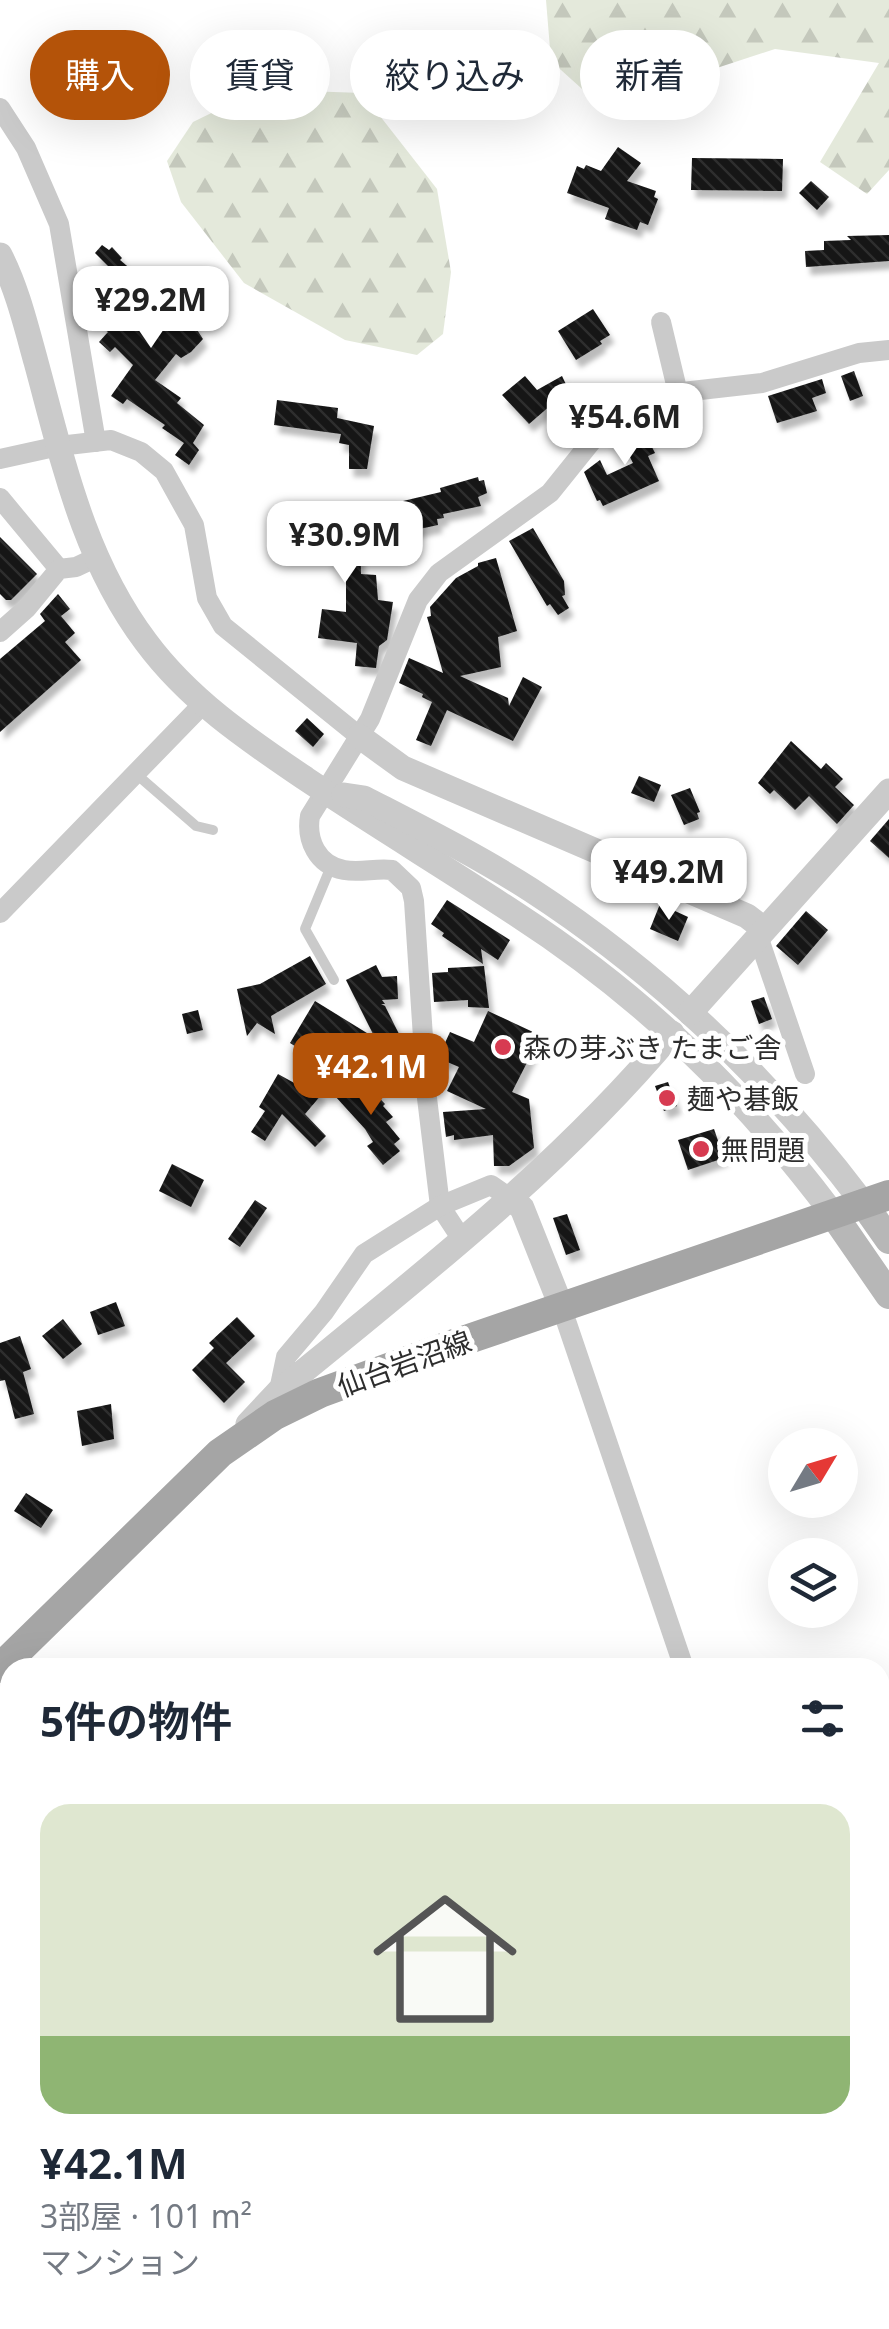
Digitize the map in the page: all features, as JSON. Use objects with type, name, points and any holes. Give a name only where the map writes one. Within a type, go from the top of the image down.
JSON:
[{"type":"main road","name":"仙台岩沼線","points":[[10,1658],[220,1453],[277,1404],[320,1393],[876,1199]]},
{"type":"main road","points":[[876,1199],[889,1240]]},
{"type":"main road","points":[[833,1214],[889,1295]]},
{"type":"street","points":[[0,108],[26,148],[59,224],[96,442]]},
{"type":"street","points":[[0,254],[24,318],[95,558],[145,641],[203,704],[246,739],[520,916],[618,987],[672,1033],[752,1112],[833,1214]]},
{"type":"street","points":[[661,322],[678,393]]},
{"type":"street","points":[[463,1241],[440,1206],[427,1098],[411,888],[392,870],[343,870],[332,864],[314,850],[307,834],[310,816],[359,736],[391,670],[418,600],[438,574],[550,493],[620,406],[656,395],[762,384],[859,353],[889,350]]},
{"type":"street","points":[[0,459],[111,440],[141,452],[164,472],[194,525],[208,598],[223,626],[359,736],[403,768],[747,916],[761,932],[805,1074]]},
{"type":"street","points":[[0,498],[59,569]]},
{"type":"street","points":[[0,632],[27,608],[59,569],[76,568],[95,558]]},
{"type":"street","points":[[0,913],[203,704]]},
{"type":"street","points":[[324,791],[364,798],[501,872],[598,937],[690,1013],[876,1199]]},
{"type":"street","points":[[690,1013],[889,791]]},
{"type":"street","points":[[277,1404],[511,1199],[602,1112],[672,1033]]},
{"type":"street","points":[[277,1404],[286,1357],[324,1312],[364,1254],[440,1206],[491,1185],[522,1208],[561,1306],[681,1658]]},
{"type":"lane","points":[[135,773],[196,826],[213,830]]},
{"type":"lane","points":[[332,864],[305,929],[334,980]]},
{"type":"green space","points":[[546,0],[889,0],[889,170],[867,194],[820,162],[879,63],[775,49],[720,67],[720,30],[580,30],[580,87],[560,69],[560,30],[548,30]]},
{"type":"green space","points":[[330,92],[350,93],[350,120],[383,120],[437,189],[451,272],[443,334],[417,355],[345,340],[244,283],[181,202],[167,161],[193,122],[330,120]]},
{"type":"building","points":[[618,147],[641,163],[627,181],[656,191],[654,197],[658,199],[648,225],[640,222],[637,230],[605,219],[609,208],[567,193],[577,166],[601,171]]},
{"type":"building","points":[[692,158],[783,159],[782,191],[691,190]]},
{"type":"building","points":[[811,181],[829,197],[817,210],[799,193]]},
{"type":"building","points":[[889,235],[889,261],[806,267],[805,251],[824,250],[824,241]]},
{"type":"building","points":[[102,245],[109,250],[112,247],[120,260],[190,319],[203,339],[181,358],[176,354],[155,380],[181,398],[177,403],[204,425],[193,443],[199,450],[189,465],[175,455],[184,443],[162,428],[165,425],[127,399],[123,404],[111,396],[133,365],[115,347],[110,352],[99,342],[108,332],[102,328],[128,294],[114,281],[118,276],[95,253]]},
{"type":"building","points":[[593,309],[610,335],[576,360],[558,331]]},
{"type":"building","points":[[854,371],[863,396],[850,401],[841,376]]},
{"type":"building","points":[[525,376],[537,390],[562,376],[573,399],[553,410],[551,405],[529,424],[502,395]]},
{"type":"building","points":[[822,379],[826,393],[812,398],[817,411],[777,423],[768,396]]},
{"type":"building","points":[[277,400],[338,408],[337,418],[374,426],[367,469],[349,469],[349,445],[339,443],[341,434],[274,425]]},
{"type":"building","points":[[637,418],[655,453],[648,456],[659,481],[603,506],[584,472],[600,460],[607,475],[633,463],[617,432]]},
{"type":"building","points":[[478,477],[479,481],[484,480],[487,493],[478,497],[481,506],[443,514],[444,518],[437,519],[438,525],[410,531],[403,501],[441,492],[440,488]]},
{"type":"building","points":[[278,516],[352,517],[353,528],[360,528],[361,574],[376,575],[378,600],[393,602],[387,640],[379,646],[376,668],[355,666],[357,643],[318,638],[322,609],[346,612],[346,539],[278,545]]},
{"type":"building","points":[[533,528],[564,581],[562,596],[569,608],[558,615],[550,604],[547,606],[509,541]]},
{"type":"building","points":[[0,537],[37,574],[11,600],[0,594]]},
{"type":"building","points":[[496,558],[517,631],[498,637],[501,667],[460,676],[508,698],[509,706],[523,677],[542,687],[513,741],[447,710],[431,746],[416,740],[432,702],[399,683],[409,658],[443,673],[427,617],[431,616],[430,607],[456,578],[478,563]]},
{"type":"building","points":[[58,594],[70,609],[61,616],[75,633],[65,642],[81,660],[0,732],[0,659],[45,621],[40,614]]},
{"type":"building","points":[[307,718],[324,734],[313,747],[295,731]]},
{"type":"building","points":[[791,741],[821,769],[826,763],[843,779],[835,787],[854,805],[837,824],[809,796],[795,810],[774,790],[770,794],[758,783]]},
{"type":"building","points":[[639,776],[661,785],[654,802],[631,793]]},
{"type":"building","points":[[690,788],[699,819],[684,825],[671,795]]},
{"type":"building","points":[[889,819],[889,858],[870,841]]},
{"type":"building","points":[[447,900],[510,940],[498,960],[481,949],[483,964],[431,924]]},
{"type":"building","points":[[660,904],[688,917],[678,941],[650,929]]},
{"type":"building","points":[[806,911],[828,930],[798,965],[776,946]]},
{"type":"building","points":[[310,956],[326,984],[271,1016],[275,1034],[257,1023],[247,1036],[237,989],[260,984]]},
{"type":"building","points":[[376,965],[382,977],[397,976],[398,999],[382,1000],[385,1004],[381,1004],[400,1036],[343,1076],[290,1043],[315,1001],[375,1038],[346,980]]},
{"type":"building","points":[[484,966],[489,1008],[468,1007],[468,1000],[434,1002],[432,973]]},
{"type":"building","points":[[764,997],[772,1019],[759,1024],[751,1001]]},
{"type":"building","points":[[198,1010],[203,1030],[187,1034],[182,1014]]},
{"type":"building","points":[[488,1011],[533,1032],[530,1037],[538,1041],[512,1092],[529,1099],[534,1148],[509,1166],[494,1166],[493,1135],[454,1140],[454,1135],[446,1137],[443,1112],[486,1109],[447,1091],[459,1067],[438,1058],[450,1032],[474,1042]]},
{"type":"building","points":[[278,1074],[307,1090],[312,1085],[322,1094],[305,1114],[326,1136],[315,1147],[282,1114],[265,1141],[251,1132],[265,1111],[259,1107]]},
{"type":"building","points":[[358,1075],[385,1104],[393,1117],[386,1122],[400,1139],[394,1144],[400,1151],[383,1165],[367,1146],[373,1142],[365,1129],[335,1096]]},
{"type":"building","points":[[668,1082],[677,1106],[664,1111],[655,1086]]},
{"type":"building","name":"無問題","points":[[714,1129],[724,1158],[688,1170],[678,1140]]},
{"type":"building","points":[[172,1164],[204,1180],[191,1207],[159,1191]]},
{"type":"building","points":[[255,1200],[267,1208],[240,1247],[228,1239]]},
{"type":"building","points":[[567,1214],[580,1250],[566,1255],[553,1218]]},
{"type":"building","points":[[116,1302],[125,1326],[98,1335],[90,1312]]},
{"type":"building","points":[[237,1317],[255,1336],[226,1363],[245,1382],[224,1403],[192,1370],[214,1348],[209,1343]]},
{"type":"building","points":[[63,1319],[82,1344],[63,1359],[42,1336]]},
{"type":"building","points":[[20,1336],[31,1369],[23,1372],[34,1414],[15,1419],[5,1380],[0,1381],[0,1343]]},
{"type":"building","points":[[111,1404],[114,1439],[82,1446],[77,1411]]},
{"type":"building","points":[[26,1493],[53,1510],[41,1528],[14,1511]]},
{"type":"place","name":"森の芽ぶき たまご舎","points":[[503,1047]]},
{"type":"place","name":"麺や碁飯","points":[[667,1098]]},
{"type":"place","name":"無問題","points":[[701,1149]]}]
